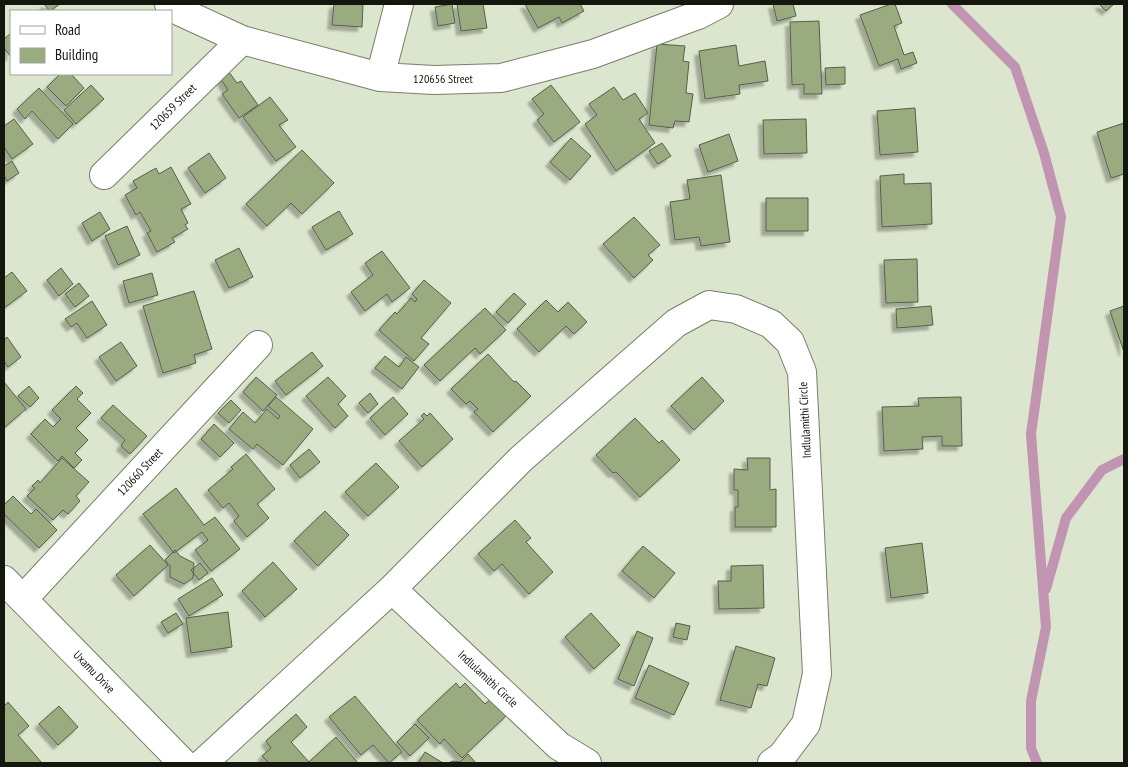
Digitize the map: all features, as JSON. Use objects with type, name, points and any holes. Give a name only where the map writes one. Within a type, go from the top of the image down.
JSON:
[{"type":"street","name":"120656 Street","points":[[169,4],[181,12],[242,40],[380,77],[434,80],[501,78],[593,54],[698,16],[719,4]]},
{"type":"street","points":[[380,77],[399,4]]},
{"type":"street","name":"120659 Street","points":[[104,175],[242,40]]},
{"type":"street","name":"Indlulamithi Circle","points":[[203,763],[392,588],[520,459],[676,323],[709,305],[736,309],[771,324],[790,342],[802,372],[817,674],[806,724],[782,756],[772,763]]},
{"type":"street","name":"120660 Street","points":[[23,599],[258,345]]},
{"type":"street","name":"Uxamu Drive","points":[[4,580],[183,763]]},
{"type":"street","name":"Indlulamithi Circle","points":[[392,588],[559,746],[587,763]]},
{"type":"building","points":[[44,4],[60,4],[51,10]]},
{"type":"building","points":[[334,4],[363,4],[362,27],[332,25]]},
{"type":"building","points":[[452,4],[455,23],[438,26],[435,7]]},
{"type":"building","points":[[457,4],[483,4],[487,28],[461,31]]},
{"type":"building","points":[[525,4],[580,4],[584,11],[562,23],[559,17],[538,28]]},
{"type":"building","points":[[773,4],[793,4],[796,16],[777,21]]},
{"type":"building","points":[[895,4],[902,23],[894,26],[904,55],[913,52],[917,63],[901,69],[898,59],[879,66],[860,15]]},
{"type":"building","points":[[1099,4],[1114,4],[1106,11]]},
{"type":"building","points":[[819,21],[822,94],[804,94],[804,84],[792,85],[790,22]]},
{"type":"building","points":[[10,34],[10,56],[4,48],[4,39]]},
{"type":"building","points":[[657,44],[685,46],[683,61],[689,62],[686,93],[693,94],[689,122],[675,121],[673,128],[649,125]]},
{"type":"building","points":[[736,45],[739,66],[765,61],[768,81],[739,85],[740,94],[705,99],[699,51]]},
{"type":"building","points":[[845,67],[845,84],[826,85],[825,68]]},
{"type":"building","points":[[229,72],[237,83],[241,81],[258,105],[239,118],[222,94],[228,90],[220,78]]},
{"type":"building","points":[[59,75],[72,75],[84,88],[66,106],[47,87]]},
{"type":"building","points":[[91,85],[104,99],[76,124],[64,110]]},
{"type":"building","points":[[551,85],[580,122],[554,142],[537,120],[544,114],[532,99]]},
{"type":"building","points":[[614,87],[623,100],[635,93],[648,113],[639,119],[655,143],[616,171],[585,124],[597,115],[589,104]]},
{"type":"building","points":[[39,88],[73,124],[58,139],[32,111],[25,119],[17,109]]},
{"type":"building","points":[[270,97],[288,120],[279,125],[296,147],[276,161],[243,117]]},
{"type":"building","points":[[915,108],[918,152],[880,155],[877,111]]},
{"type":"building","points":[[14,119],[33,144],[12,159],[4,147],[4,126]]},
{"type":"building","points":[[806,119],[807,153],[764,154],[763,120]]},
{"type":"building","points":[[1124,123],[1124,174],[1111,178],[1097,132]]},
{"type":"building","points":[[729,134],[738,161],[708,172],[699,145]]},
{"type":"building","points":[[571,138],[591,156],[570,180],[550,162]]},
{"type":"building","points":[[662,143],[671,156],[658,164],[649,151]]},
{"type":"building","points":[[302,150],[334,183],[302,214],[291,203],[267,226],[246,204]]},
{"type":"building","points":[[209,153],[226,178],[205,193],[188,168]]},
{"type":"building","points":[[12,161],[19,173],[7,181],[4,175],[4,166]]},
{"type":"building","points":[[171,167],[191,204],[181,209],[188,223],[185,225],[188,229],[172,238],[175,242],[157,252],[147,233],[151,231],[140,212],[136,215],[125,195],[137,188],[133,181],[156,168],[159,174]]},
{"type":"building","points":[[904,174],[904,184],[931,183],[932,224],[882,227],[880,176]]},
{"type":"building","points":[[721,175],[730,242],[701,246],[699,237],[675,240],[670,202],[690,199],[687,180]]},
{"type":"building","points":[[766,198],[808,198],[808,231],[766,231]]},
{"type":"building","points":[[339,211],[353,234],[326,250],[312,227]]},
{"type":"building","points":[[100,212],[110,229],[92,241],[82,223]]},
{"type":"building","points":[[634,217],[660,245],[648,255],[653,260],[634,278],[603,244]]},
{"type":"building","points":[[127,226],[140,255],[118,265],[105,236]]},
{"type":"building","points":[[239,248],[253,277],[229,288],[215,260]]},
{"type":"building","points":[[382,251],[410,288],[392,302],[387,294],[365,311],[351,292],[373,275],[365,263]]},
{"type":"building","points":[[917,259],[918,302],[886,303],[884,260]]},
{"type":"building","points":[[61,268],[73,284],[59,296],[47,280]]},
{"type":"building","points":[[12,272],[27,291],[4,308],[4,278]]},
{"type":"building","points":[[152,273],[158,295],[129,303],[123,281]]},
{"type":"building","points":[[424,280],[451,303],[421,338],[429,344],[414,361],[379,330],[411,298],[415,302],[417,299],[412,294]]},
{"type":"building","points":[[79,283],[89,296],[75,307],[65,294]]},
{"type":"building","points":[[194,291],[212,349],[194,355],[196,363],[163,373],[143,306]]},
{"type":"building","points":[[514,293],[526,304],[508,323],[496,312]]},
{"type":"building","points":[[546,300],[558,312],[568,302],[587,322],[574,334],[566,326],[539,352],[517,329]]},
{"type":"building","points":[[92,301],[107,325],[87,338],[77,323],[71,327],[65,319]]},
{"type":"building","points":[[931,306],[933,325],[897,328],[896,309]]},
{"type":"building","points":[[1124,306],[1124,352],[1110,311]]},
{"type":"building","points":[[485,308],[506,330],[480,354],[475,348],[440,381],[424,365]]},
{"type":"building","points":[[7,337],[21,357],[8,367],[4,361],[4,340]]},
{"type":"building","points":[[121,342],[137,366],[116,381],[99,357]]},
{"type":"building","points":[[312,352],[323,366],[286,395],[275,381]]},
{"type":"building","points":[[488,354],[514,382],[516,381],[531,396],[493,432],[474,412],[478,409],[470,401],[466,404],[451,389]]},
{"type":"building","points":[[385,356],[399,367],[406,357],[419,367],[402,389],[375,368]]},
{"type":"building","points":[[256,377],[277,395],[263,411],[243,392]]},
{"type":"building","points":[[328,377],[346,396],[338,404],[348,416],[335,428],[306,396]]},
{"type":"building","points":[[702,377],[724,401],[694,430],[671,406]]},
{"type":"building","points":[[4,382],[26,409],[4,428]]},
{"type":"building","points":[[29,386],[39,398],[30,407],[18,396]]},
{"type":"building","points":[[76,386],[83,393],[77,399],[91,413],[76,428],[88,440],[75,453],[82,460],[74,468],[62,456],[58,461],[31,434],[45,419],[53,427],[61,419],[52,410]]},
{"type":"building","points":[[370,393],[378,404],[368,413],[359,403]]},
{"type":"building","points":[[276,397],[313,429],[283,465],[257,444],[253,449],[229,429],[243,412],[255,423],[267,409],[278,419],[280,416],[268,406]]},
{"type":"building","points":[[393,397],[408,414],[385,435],[370,418]]},
{"type":"building","points":[[961,397],[962,446],[942,446],[942,436],[922,437],[923,449],[884,451],[882,407],[919,406],[918,398]]},
{"type":"building","points":[[231,400],[241,410],[229,423],[218,413]]},
{"type":"building","points":[[113,405],[147,436],[130,454],[121,446],[125,440],[101,418]]},
{"type":"building","points":[[424,413],[427,416],[430,413],[453,439],[422,467],[399,441],[424,419],[421,416]]},
{"type":"building","points":[[635,418],[659,443],[662,440],[680,460],[640,497],[616,472],[613,473],[596,455]]},
{"type":"building","points":[[214,424],[234,443],[220,457],[201,439]]},
{"type":"building","points":[[309,449],[320,462],[300,478],[290,465]]},
{"type":"building","points":[[246,454],[275,489],[257,504],[269,518],[247,537],[234,521],[239,516],[229,503],[223,508],[208,490],[233,469],[231,467]]},
{"type":"building","points":[[62,458],[89,482],[76,496],[80,501],[68,514],[63,510],[53,520],[27,496],[35,488],[32,486],[38,480],[40,483]]},
{"type":"building","points":[[747,458],[770,458],[770,490],[776,489],[776,527],[735,527],[735,507],[738,507],[738,490],[734,490],[734,469],[748,470]]},
{"type":"building","points":[[376,463],[399,487],[368,516],[345,492]]},
{"type":"building","points":[[176,488],[204,525],[215,517],[240,549],[211,571],[195,550],[208,540],[202,532],[174,553],[143,514]]},
{"type":"building","points":[[13,496],[31,514],[36,509],[57,530],[39,548],[4,514],[4,505]]},
{"type":"building","points":[[325,511],[349,535],[318,566],[294,541]]},
{"type":"building","points":[[515,520],[531,538],[526,542],[553,572],[529,594],[502,564],[494,571],[478,554]]},
{"type":"building","points":[[922,543],[928,593],[891,598],[885,548]]},
{"type":"building","points":[[150,545],[168,565],[134,596],[116,575]]},
{"type":"building","points":[[643,546],[675,573],[654,598],[622,571]]},
{"type":"building","points":[[175,550],[180,556],[194,563],[193,578],[184,584],[170,577],[170,566],[165,560]]},
{"type":"building","points":[[273,562],[297,589],[265,617],[242,591]]},
{"type":"building","points":[[200,563],[208,573],[199,580],[191,570]]},
{"type":"building","points":[[763,565],[764,608],[719,609],[718,581],[731,581],[731,566]]},
{"type":"building","points":[[212,578],[223,595],[189,616],[178,599]]},
{"type":"building","points":[[228,612],[232,647],[191,653],[186,618]]},
{"type":"building","points":[[176,613],[183,624],[168,633],[161,622]]},
{"type":"building","points":[[591,613],[620,645],[594,669],[565,637]]},
{"type":"building","points":[[676,623],[690,626],[687,640],[673,637]]},
{"type":"building","points":[[637,631],[653,638],[634,686],[618,679]]},
{"type":"building","points":[[736,646],[775,658],[767,686],[758,684],[751,708],[720,700]]},
{"type":"building","points":[[649,665],[689,683],[674,715],[635,698]]},
{"type":"building","points":[[456,683],[460,688],[465,683],[485,704],[493,697],[508,714],[462,758],[444,739],[440,744],[417,720]]},
{"type":"building","points":[[355,696],[402,752],[389,763],[373,745],[361,755],[329,717]]},
{"type":"building","points":[[8,702],[29,726],[18,735],[42,763],[4,763],[4,706]]},
{"type":"building","points":[[59,706],[78,727],[58,745],[39,724]]},
{"type":"building","points":[[296,714],[307,727],[291,742],[309,762],[336,737],[358,763],[269,763],[262,756],[271,748],[266,741]]},
{"type":"building","points":[[415,724],[429,738],[410,756],[397,742]]},
{"type":"building","points":[[425,752],[443,763],[418,763]]},
{"type":"building","points":[[468,754],[476,763],[448,763],[453,761],[460,762]]},
{"type":"waterway","points":[[952,4],[1015,67],[1044,153],[1061,217],[1031,434],[1046,627],[1031,701],[1031,748],[1037,763]]},
{"type":"waterway","points":[[1046,589],[1066,518],[1102,470],[1124,459]]}]
